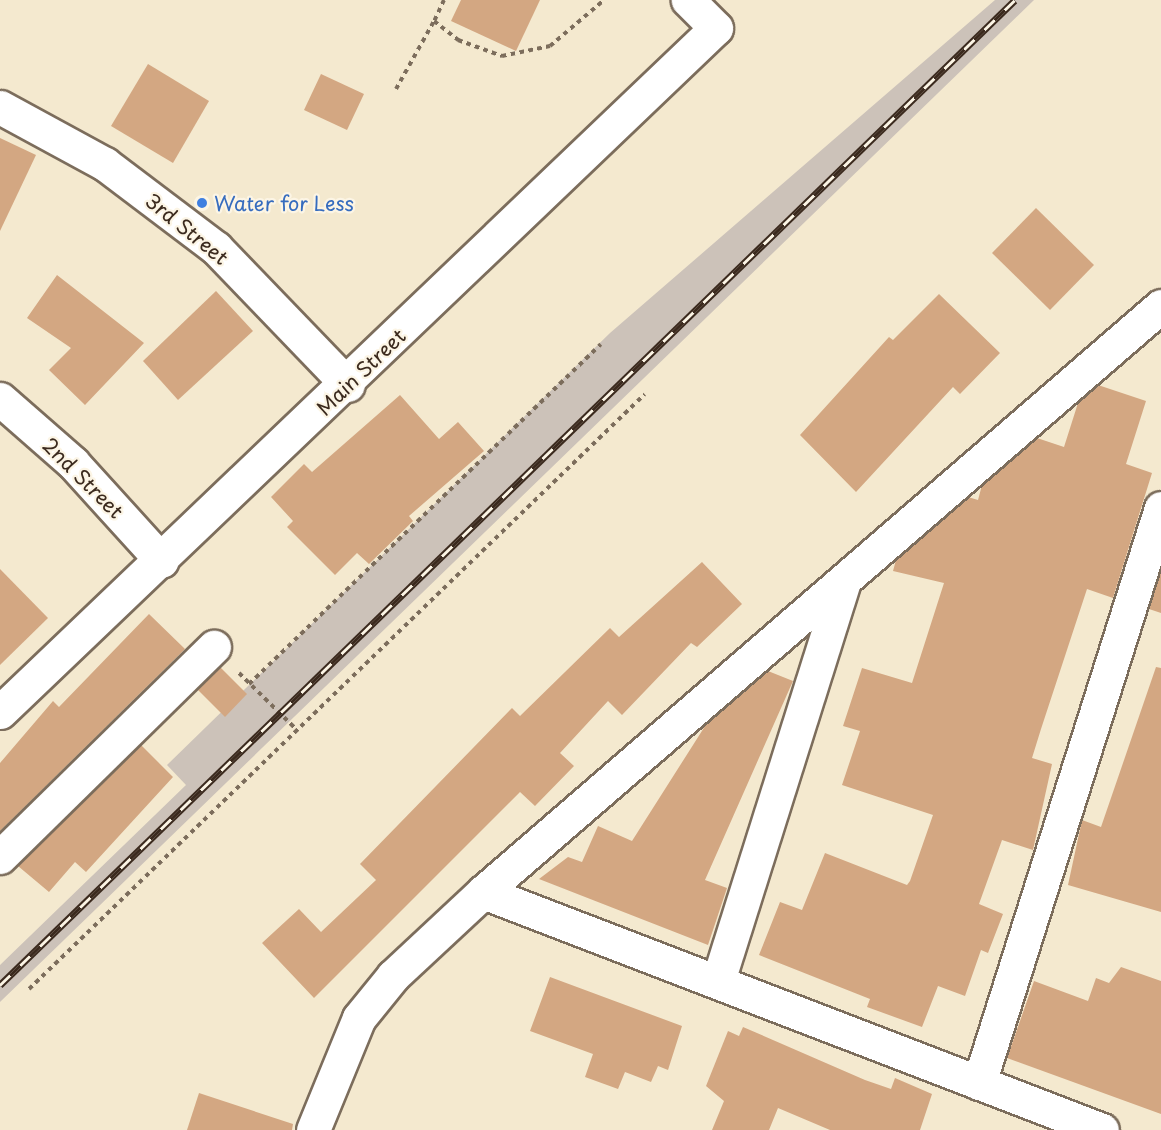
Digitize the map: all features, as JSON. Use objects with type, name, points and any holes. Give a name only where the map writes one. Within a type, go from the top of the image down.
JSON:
[{"type":"street","name":"Main Street","points":[[0,711],[348,385],[716,28],[688,0]]},
{"type":"street","name":"3rd Street","points":[[0,107],[105,164],[216,248],[348,385]]},
{"type":"street","points":[[325,1127],[359,1018],[393,976],[483,892],[1161,306]]},
{"type":"street","name":"2nd Street","points":[[0,399],[73,463],[162,561]]},
{"type":"street","points":[[979,1083],[1161,508]]},
{"type":"street","points":[[718,981],[844,581]]},
{"type":"street","points":[[0,857],[214,646]]},
{"type":"street","points":[[483,892],[1102,1130]]},
{"type":"path","points":[[396,89],[444,0]]},
{"type":"path","points":[[434,21],[458,40],[502,56],[550,46],[604,0]]},
{"type":"path","points":[[249,684],[601,344]]},
{"type":"path","points":[[29,989],[294,727],[645,394]]},
{"type":"path","points":[[214,646],[249,684],[294,727]]},
{"type":"shaded area","points":[[995,0],[1034,0],[0,1002],[0,965],[186,785],[167,765],[610,333]]},
{"type":"building","points":[[461,0],[540,0],[516,51],[451,21]]},
{"type":"building","points":[[148,64],[209,101],[173,163],[111,126]]},
{"type":"building","points":[[321,74],[364,94],[347,130],[304,110]]},
{"type":"building","points":[[0,138],[36,155],[0,231]]},
{"type":"building","points":[[1036,208],[1094,265],[1050,310],[992,253]]},
{"type":"building","points":[[57,275],[144,343],[85,405],[49,370],[71,348],[27,318]]},
{"type":"building","points":[[216,291],[253,331],[178,400],[143,361]]},
{"type":"building","points":[[939,294],[1000,353],[960,394],[953,387],[856,492],[800,435],[889,337],[893,340]]},
{"type":"building","points":[[1098,385],[1146,401],[1126,464],[1152,473],[1113,598],[1087,589],[1041,729],[1032,758],[1052,764],[1033,850],[1002,840],[979,904],[1003,914],[988,953],[981,950],[965,996],[938,986],[922,1027],[867,1007],[870,999],[759,955],[780,902],[802,910],[825,853],[907,885],[910,881],[933,815],[842,785],[860,731],[843,726],[862,668],[912,683],[944,583],[893,571],[896,560],[968,497],[978,500],[982,485],[1037,438],[1064,447],[1078,403]]},
{"type":"building","points":[[400,395],[439,439],[458,422],[484,451],[409,516],[413,521],[369,564],[357,553],[335,575],[287,527],[293,521],[271,497],[304,464],[312,472]]},
{"type":"building","points":[[702,562],[742,604],[697,647],[691,643],[622,715],[608,701],[560,753],[574,766],[535,806],[520,792],[314,998],[262,943],[299,909],[321,932],[376,880],[360,864],[512,708],[520,716],[610,628],[619,637]]},
{"type":"building","points":[[0,569],[48,618],[0,665]]},
{"type":"building","points":[[1161,570],[1161,613],[1149,609]]},
{"type":"building","points":[[149,614],[185,649],[0,831],[0,763],[53,701],[59,707]]},
{"type":"building","points":[[220,667],[247,694],[225,717],[198,690]]},
{"type":"building","points":[[1156,667],[1161,668],[1161,912],[1068,885],[1082,820],[1101,827]]},
{"type":"building","points":[[768,671],[793,681],[705,880],[727,888],[708,945],[539,879],[568,857],[582,862],[598,826],[632,841],[707,723]]},
{"type":"building","points":[[141,745],[173,777],[86,872],[75,862],[49,892],[18,866]]},
{"type":"building","points":[[1121,967],[1161,981],[1161,1114],[1007,1058],[1034,981],[1088,1001],[1096,978],[1109,983]]},
{"type":"building","points":[[550,977],[682,1026],[668,1070],[658,1066],[651,1082],[625,1072],[618,1089],[585,1077],[593,1054],[530,1031]]},
{"type":"building","points":[[743,1027],[865,1080],[891,1089],[895,1078],[932,1094],[920,1130],[830,1130],[778,1108],[769,1130],[712,1130],[724,1101],[706,1086],[728,1031],[739,1036]]},
{"type":"building","points":[[199,1093],[293,1124],[292,1130],[187,1130]]},
{"type":"railway","points":[[0,985],[1015,0]]},
{"type":"place","name":"Water for Less","points":[[202,203]]}]
